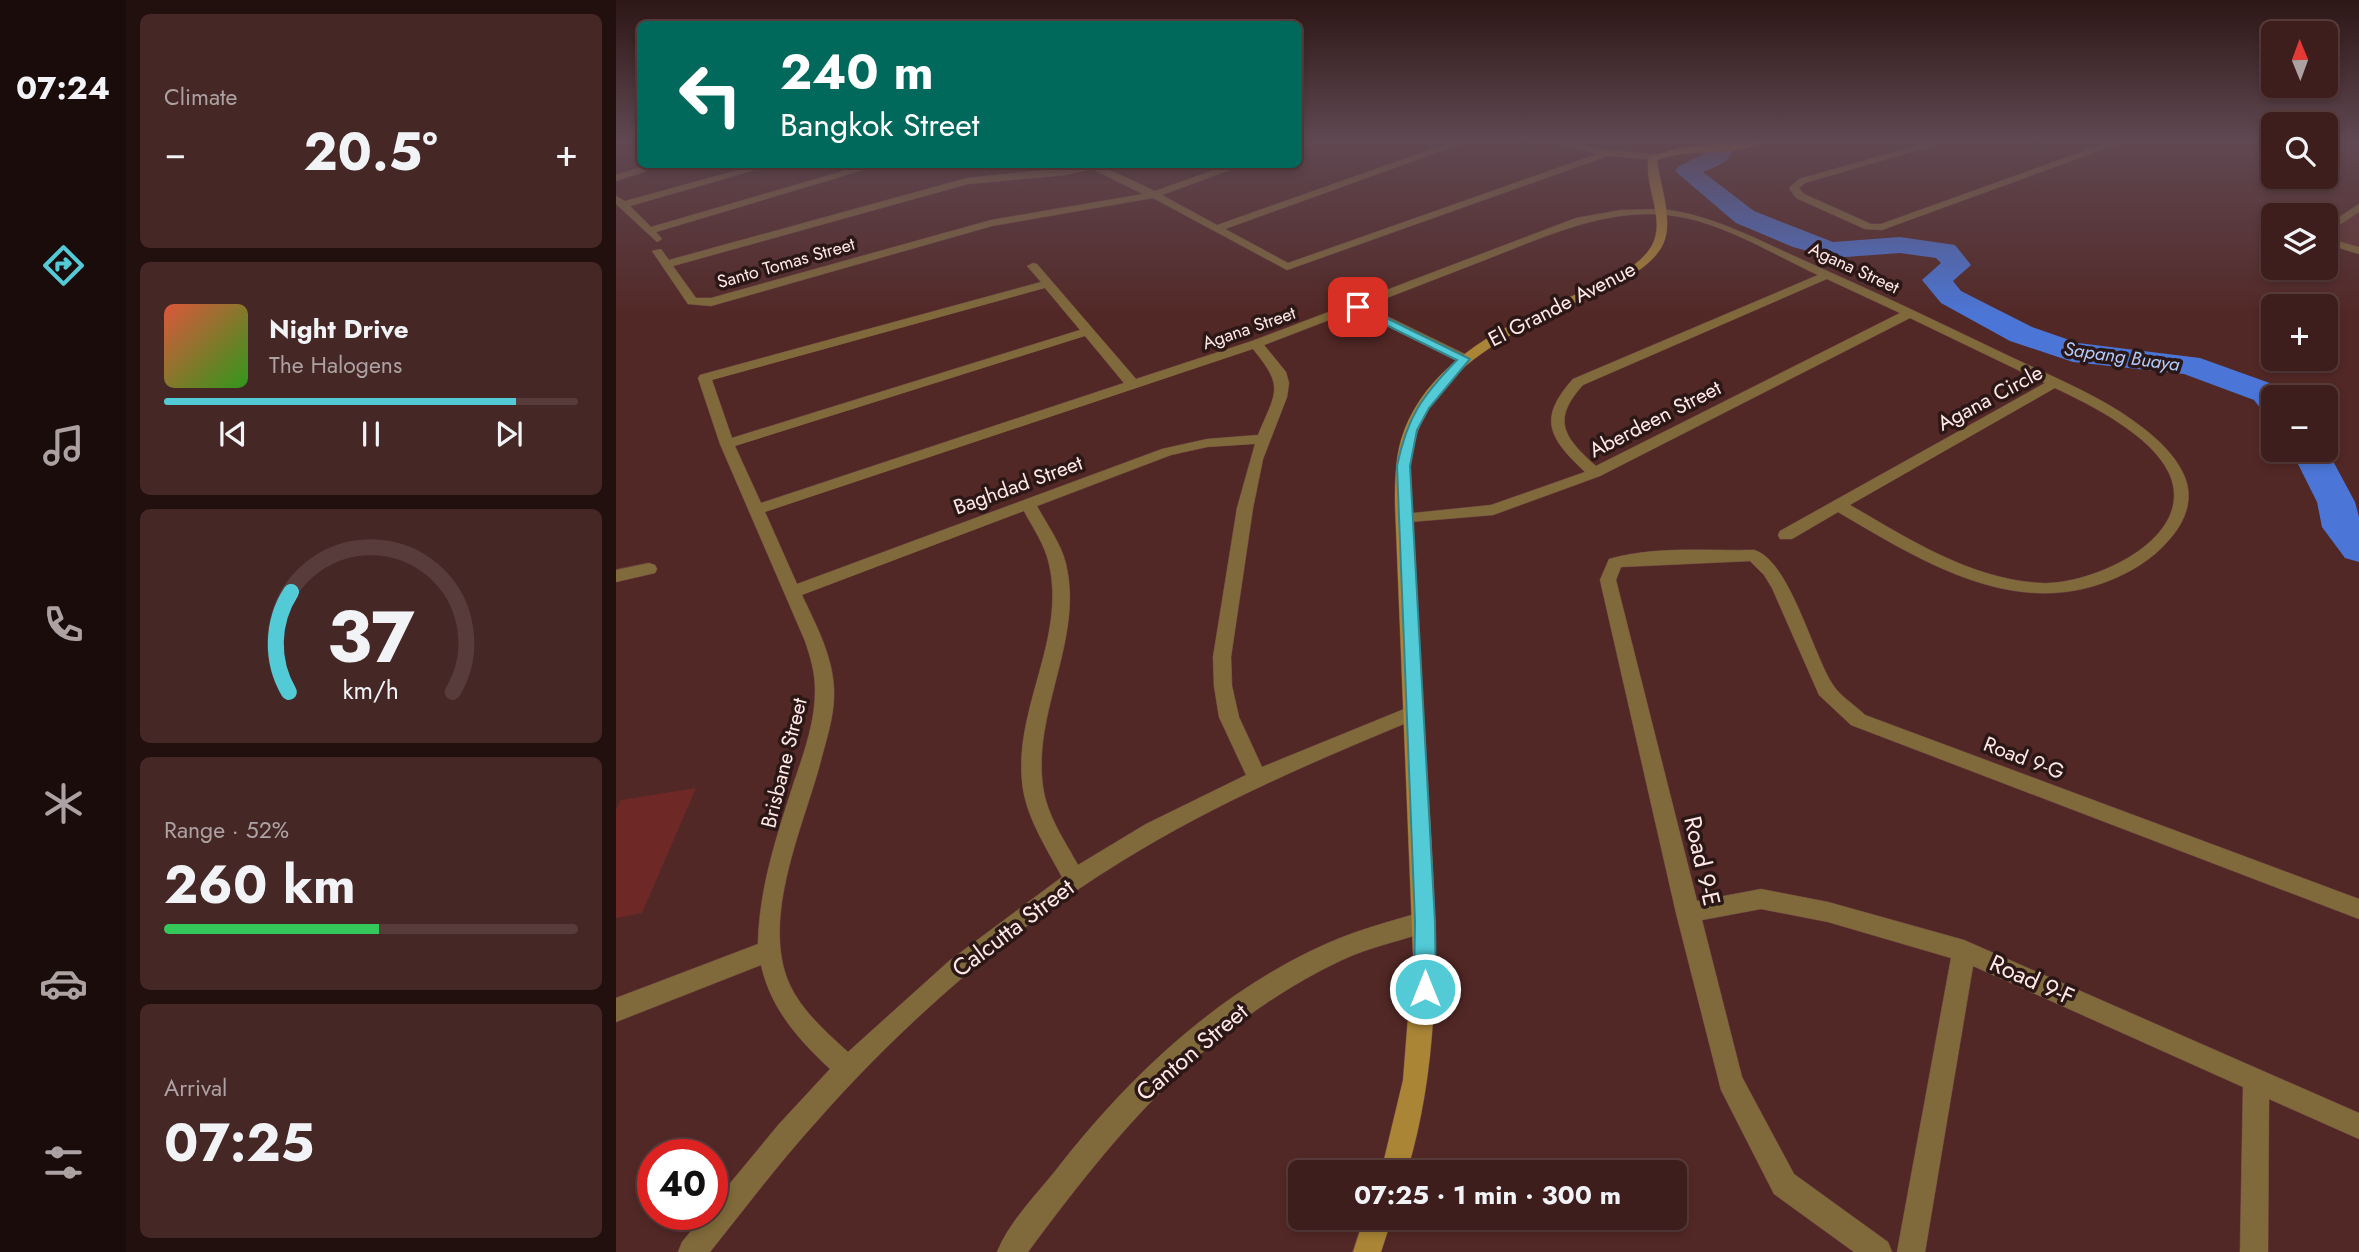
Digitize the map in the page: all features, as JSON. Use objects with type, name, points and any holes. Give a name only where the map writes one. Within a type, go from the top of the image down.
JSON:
[{"type":"street","points":[[649,231],[757,199]]},
{"type":"street","points":[[667,264],[900,199]]},
{"type":"street","name":"Santo Tomas Street","points":[[620,201],[649,231],[692,301],[710,302],[991,223],[1128,199]]},
{"type":"street","points":[[1162,199],[1287,267],[1477,199]]},
{"type":"street","points":[[1217,228],[1298,199]]},
{"type":"street","name":"El Grande Avenue","points":[[1398,1160],[1419,1056],[1425,989],[1425,922],[1404,519],[1403,466],[1411,430],[1441,384],[1464,359],[1510,328],[1628,274],[1650,256],[1660,242],[1664,230],[1660,199]]},
{"type":"street","points":[[1808,199],[1869,227],[1882,227],[1959,199]]},
{"type":"street","points":[[2338,222],[2359,207]]},
{"type":"street","name":"Agana Street","points":[[757,509],[1256,344],[1580,220],[1621,213],[1681,214],[1712,223],[1910,313],[2054,383]]},
{"type":"street","points":[[2338,245],[2359,251]]},
{"type":"street","points":[[1033,266],[1134,386]]},
{"type":"street","points":[[1595,473],[1564,444],[1557,431],[1555,420],[1559,405],[1578,382],[1827,275]]},
{"type":"street","name":"Brisbane Street","points":[[848,1069],[818,1041],[794,1013],[776,982],[768,951],[768,920],[776,881],[825,702],[824,670],[814,641],[727,444],[705,378],[1047,284]]},
{"type":"street","points":[[1358,307],[1464,359]]},
{"type":"street","name":"Aberdeen Street","points":[[1404,519],[1493,510],[1595,473],[1910,313]]},
{"type":"street","points":[[727,444],[1089,331]]},
{"type":"street","points":[[1256,344],[1279,372],[1282,383],[1280,397],[1263,439],[1245,508],[1222,657],[1223,686],[1229,717],[1258,780]]},
{"type":"street","name":"Agana Circle","points":[[1786,535],[1838,505],[2054,383],[2125,423],[2150,441],[2167,457],[2179,480],[2184,502],[2174,523],[2160,542],[2128,566],[2073,589],[2042,590],[2009,585],[1942,561],[1838,505]]},
{"type":"street","name":"Baghdad Street","points":[[792,592],[1184,447],[1263,439]]},
{"type":"street","points":[[1028,503],[1057,562],[1062,600],[1059,627],[1032,752],[1033,788],[1042,818],[1074,880]]},
{"type":"street","name":"Road 9-G","points":[[1754,555],[1780,588],[1826,690],[1858,720],[2359,909]]},
{"type":"street","name":"Road 9-E","points":[[1754,555],[1637,559],[1615,564],[1608,580],[1730,1081],[1784,1184],[1878,1252]]},
{"type":"street","points":[[616,576],[649,569]]},
{"type":"street","name":"Calcutta Street","points":[[692,1252],[772,1154],[848,1069],[923,998],[966,962],[1074,880],[1148,835],[1258,780],[1414,712]]},
{"type":"street","name":"Road 9-F","points":[[1688,912],[1761,899],[1828,912],[1964,951],[2359,1126]]},
{"type":"street","name":"Canton Street","points":[[1011,1252],[1110,1124],[1171,1064],[1227,1018],[1271,987],[1326,955],[1373,937],[1425,922]]},
{"type":"street","points":[[616,1010],[768,951]]},
{"type":"street","points":[[1911,1252],[1964,951]]},
{"type":"street","points":[[2254,1252],[2256,1079]]},
{"type":"street","points":[[1367,1252],[1374,1230]]},
{"type":"shaded area","points":[[2359,211],[2359,250],[2338,244],[2338,226]]},
{"type":"shaded area","points":[[696,788],[642,913],[616,918],[616,810],[621,800]]},
{"type":"waterway","name":"Sapang Buaya","points":[[1723,199],[1745,217],[1832,250],[1900,245],[1945,251],[1957,265],[1936,280],[1951,297],[2021,334],[2073,352],[2189,365],[2261,391]]},
{"type":"waterway","name":"Sapang Buaya","points":[[2315,462],[2336,502],[2342,527],[2359,549]]},
{"type":"route","points":[[1358,307],[1464,359],[1423,408],[1411,430],[1403,466],[1425,922],[1425,989]]}]
